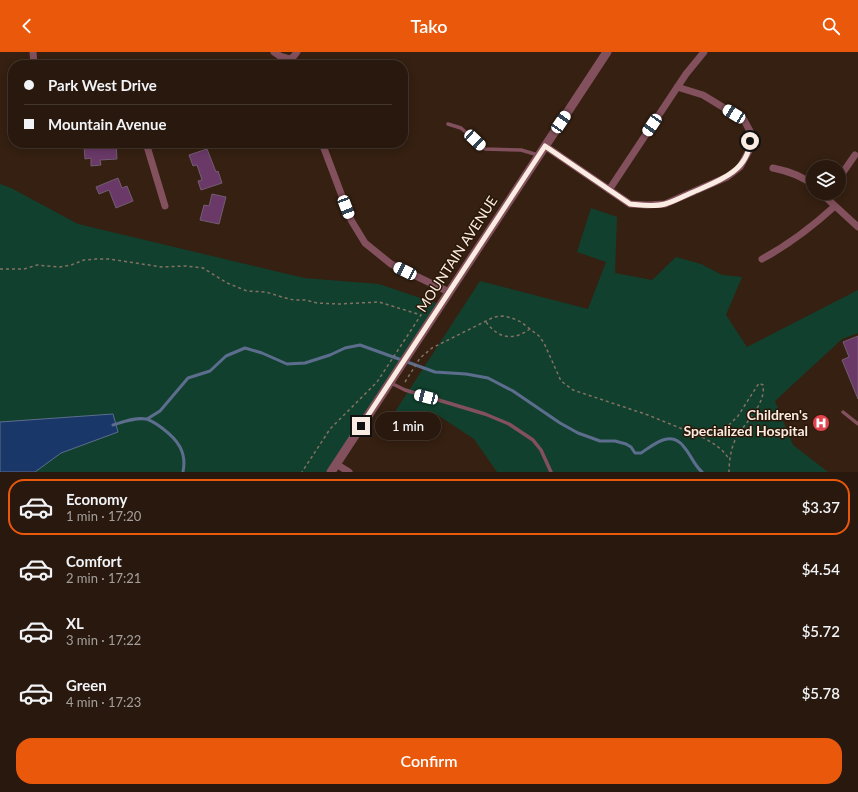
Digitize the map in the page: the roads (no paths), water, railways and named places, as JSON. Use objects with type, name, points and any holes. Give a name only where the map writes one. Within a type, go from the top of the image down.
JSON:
[{"type":"street","points":[[274,52],[287,60]]},
{"type":"street","name":"MOUNTAIN AVENUE","points":[[331,472],[607,52]]},
{"type":"street","points":[[609,190],[677,87],[704,52]]},
{"type":"street","points":[[545,146],[630,204],[665,204],[727,177],[740,167],[750,149],[751,133],[744,120],[703,95],[677,87]]},
{"type":"street","points":[[148,148],[165,206]]},
{"type":"street","points":[[324,148],[351,220],[365,243],[391,264],[449,292]]},
{"type":"street","points":[[846,168],[855,156]]},
{"type":"street","points":[[772,168],[785,170],[806,180]]},
{"type":"street","points":[[830,200],[858,227]]},
{"type":"street","points":[[762,259],[780,248],[835,206]]},
{"type":"street","points":[[336,464],[349,472]]},
{"type":"lane","points":[[448,124],[461,128],[485,149],[521,150],[539,155]]},
{"type":"lane","points":[[390,382],[405,390],[485,414],[509,424],[533,440],[541,450],[551,472]]},
{"type":"lane","points":[[843,412],[858,424]]},
{"type":"water","points":[[113,414],[118,432],[61,453],[35,472],[0,472],[0,422]]},
{"type":"waterway","points":[[147,419],[160,411],[188,378],[210,371],[226,356],[245,348],[262,353],[287,364],[305,363],[330,355],[345,348],[360,345],[435,372],[466,374],[488,378],[513,391],[560,423],[578,433],[600,441],[615,441],[626,444],[631,447],[635,453],[641,453],[662,440],[673,439],[684,447],[702,472]]},
{"type":"waterway","points":[[113,425],[138,419],[148,420],[156,424],[173,437],[180,447],[184,458],[183,472]]},
{"type":"place","name":"Children's Specialized Hospital","points":[[821,423]]}]
